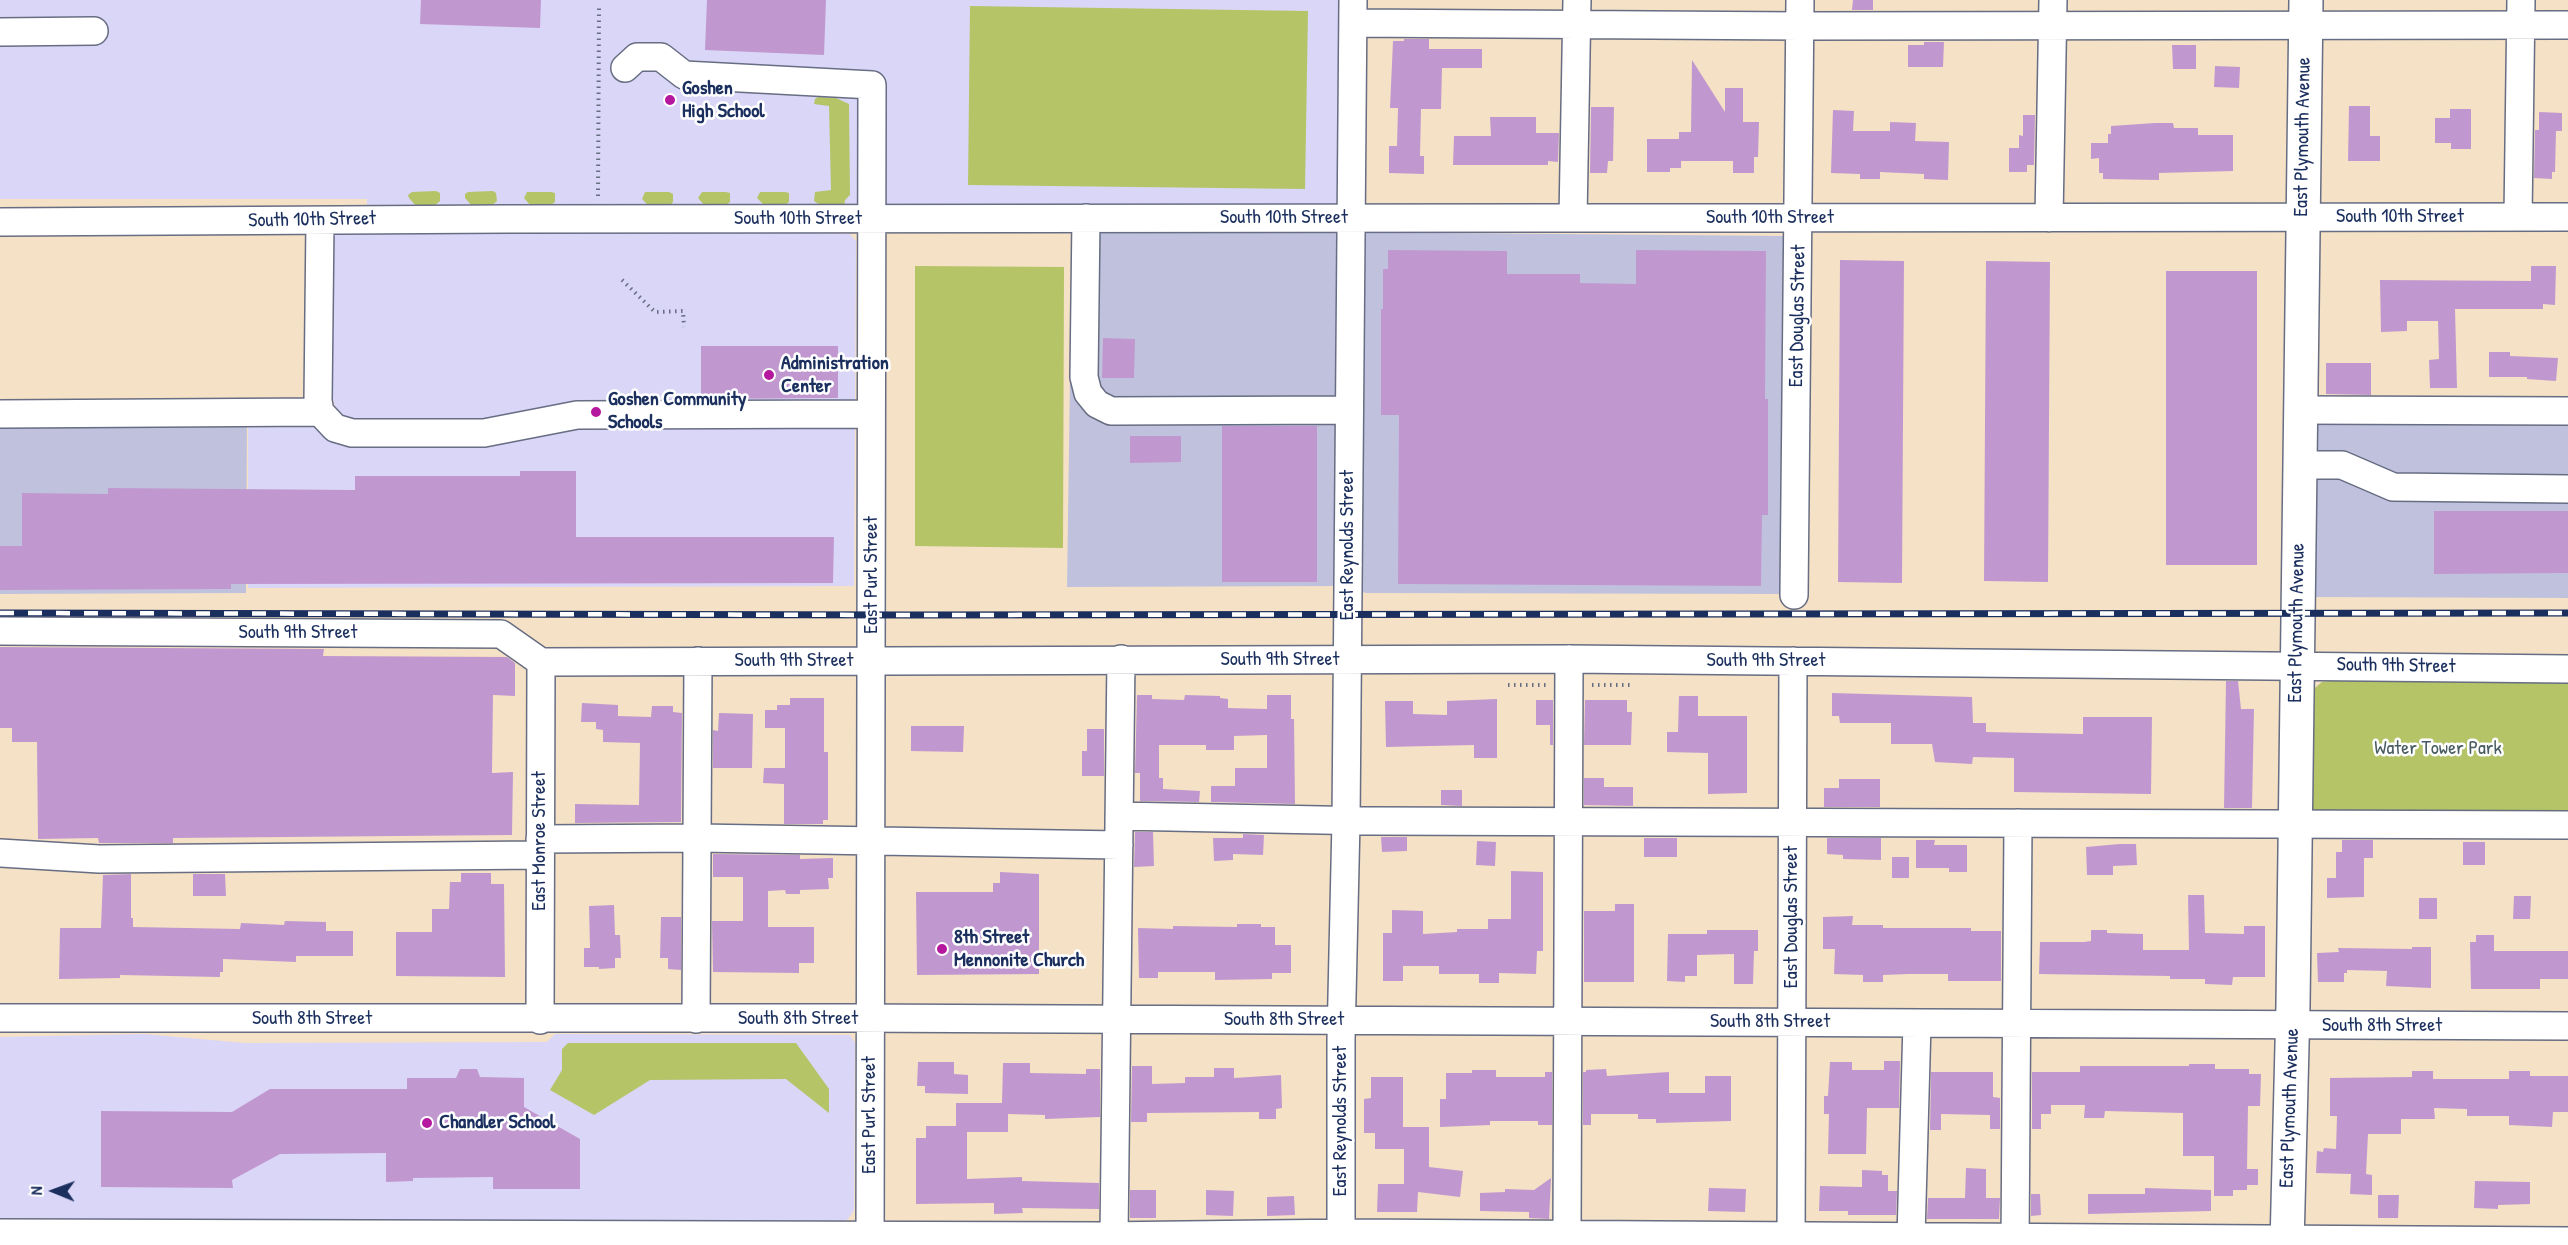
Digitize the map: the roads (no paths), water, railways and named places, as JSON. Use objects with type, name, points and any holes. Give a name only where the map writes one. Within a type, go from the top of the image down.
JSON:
[{"type":"main road","name":"East Plymouth Avenue","points":[[2287,1243],[2293,1026],[2306,13]]},
{"type":"street","points":[[1353,12],[2521,12],[2568,25]]},
{"type":"street","name":"East Reynolds Street","points":[[1348,1237],[1342,1020],[1346,820],[1353,12]]},
{"type":"street","points":[[1573,218],[1577,12]]},
{"type":"street","points":[[2518,217],[2521,12]]},
{"type":"street","name":"East Douglas Street","points":[[1794,595],[1800,218],[1800,13]]},
{"type":"street","points":[[2049,218],[2052,13]]},
{"type":"street","points":[[0,32],[94,31]]},
{"type":"street","name":"East Purl Street","points":[[625,68],[637,57],[661,57],[684,75],[873,85],[870,1240]]},
{"type":"street","name":"South 10th Street","points":[[0,222],[1350,217],[2568,217]]},
{"type":"street","points":[[1086,218],[1084,377],[1088,393],[1097,404],[1111,411],[1349,410]]},
{"type":"street","points":[[320,221],[317,388],[321,412],[335,428],[352,434],[484,433],[577,415],[871,414]]},
{"type":"street","points":[[2300,410],[2568,411]]},
{"type":"street","points":[[0,414],[321,412]]},
{"type":"street","points":[[2299,465],[2342,465],[2393,487],[2568,489]]},
{"type":"street","name":"South 9th Street","points":[[0,631],[501,634],[542,662],[1569,659],[2568,669]]},
{"type":"street","points":[[1106,1239],[1118,1021],[1121,659]]},
{"type":"street","points":[[1554,1239],[1568,1022],[1569,659]]},
{"type":"street","points":[[696,1019],[698,661]]},
{"type":"street","name":"East Douglas Street","points":[[1791,1240],[1793,661]]},
{"type":"street","name":"East Monroe Street","points":[[540,1020],[542,662]]},
{"type":"street","points":[[1119,816],[1792,823],[2568,825]]},
{"type":"street","points":[[2015,1241],[2018,823]]},
{"type":"street","points":[[0,853],[99,859],[540,847],[698,838],[1119,845]]},
{"type":"street","name":"South 8th Street","points":[[0,1018],[540,1020],[871,1018],[1118,1021],[2568,1026]]},
{"type":"street","points":[[1911,1236],[1917,1023]]},
{"type":"street","points":[[0,1233],[396,1240],[1348,1237],[1791,1240],[1911,1236],[2015,1241],[2287,1243],[2568,1241]]},
{"type":"railway","points":[[0,613],[907,615],[2568,613]]},
{"type":"place","name":"Goshen High School","points":[[670,100]]},
{"type":"place","name":"Administration Center","points":[[769,375]]},
{"type":"place","name":"Goshen Community Schools","points":[[596,412]]},
{"type":"place","name":"8th Street Mennonite Church","points":[[942,949]]},
{"type":"place","name":"Chandler School","points":[[427,1123]]},
{"type":"park label","name":"Water Tower Park","points":[[2438,749]]}]
